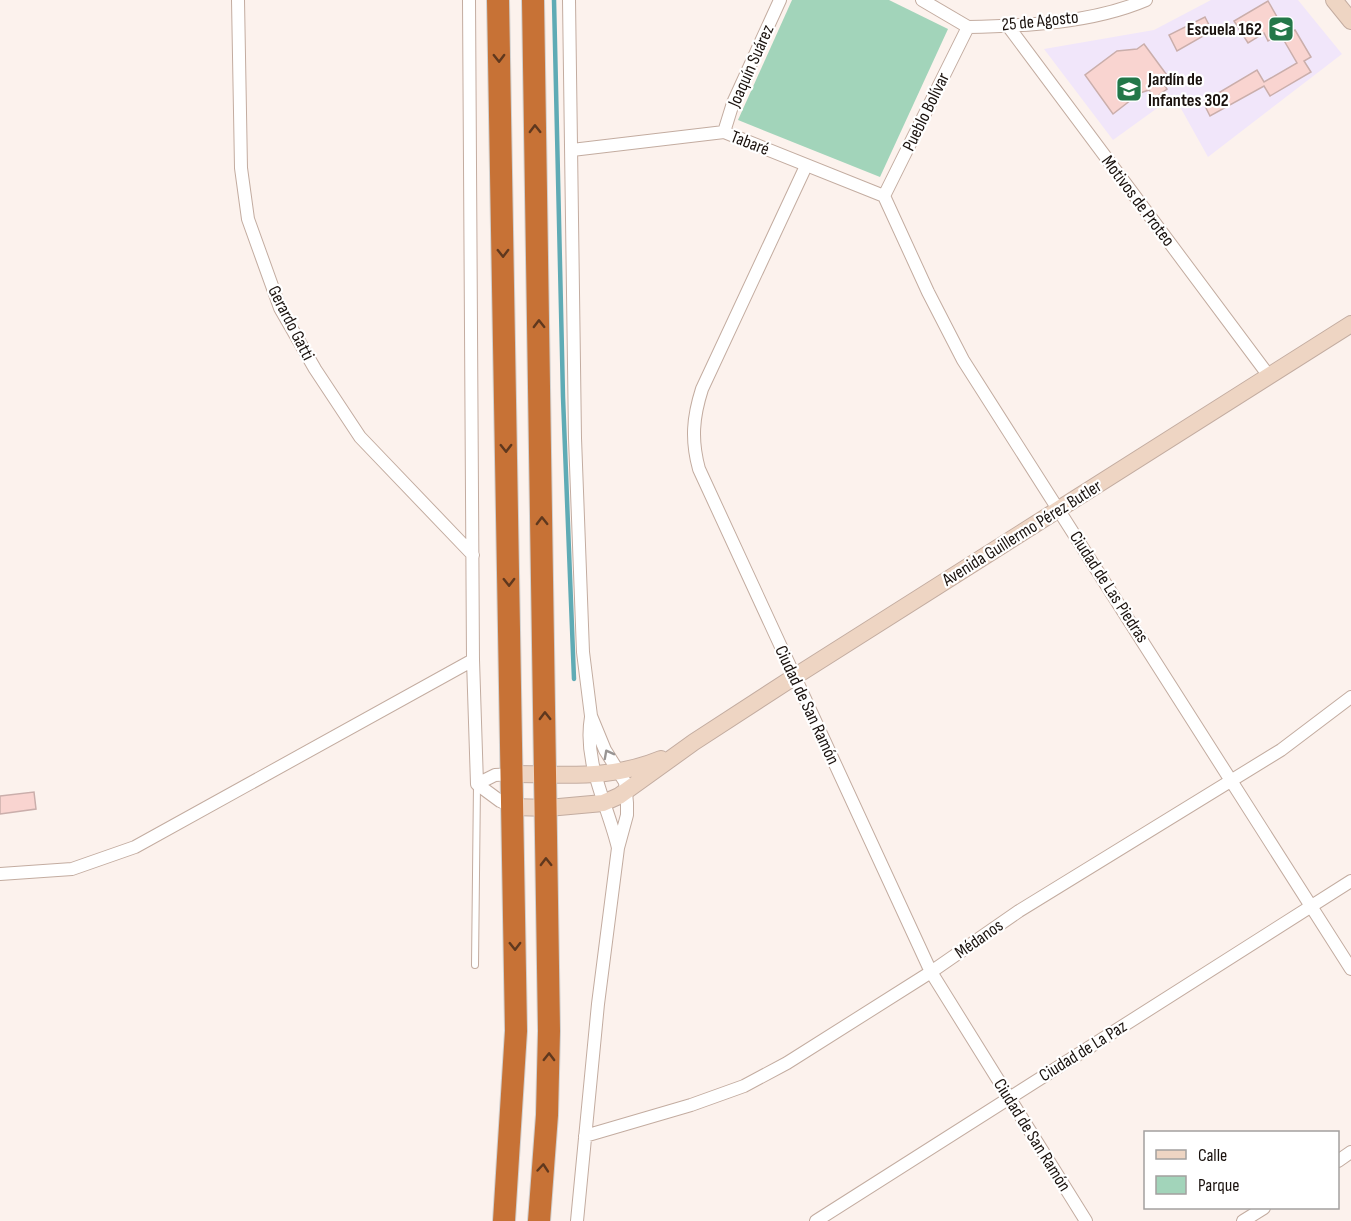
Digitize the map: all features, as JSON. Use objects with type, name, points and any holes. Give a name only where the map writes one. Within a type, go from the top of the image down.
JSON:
[{"type":"highway","points":[[498,0],[516,1030],[504,1221]]},
{"type":"highway","points":[[533,0],[548,808],[547,1115],[539,1221]]},
{"type":"street","name":"Gerardo Gatti","points":[[238,0],[241,168],[248,219],[280,308],[315,369],[360,437],[473,555]]},
{"type":"street","points":[[469,0],[473,660],[477,784]]},
{"type":"street","points":[[569,0],[576,461],[583,652],[591,716],[605,750],[625,782],[627,792],[627,815],[618,848],[598,1004],[578,1221]]},
{"type":"street","name":"Joaquín Suárez","points":[[724,132],[733,103],[780,0]]},
{"type":"street","points":[[922,0],[968,27]]},
{"type":"street","name":"25 de Agosto","points":[[968,27],[1008,26],[1101,14],[1146,0]]},
{"type":"street","points":[[1334,0],[1351,21]]},
{"type":"street","name":"Motivos de Proteo","points":[[1008,26],[1269,376]]},
{"type":"street","name":"Pueblo Bolívar","points":[[884,196],[968,27]]},
{"type":"street","name":"Tabaré","points":[[572,150],[724,132],[884,196]]},
{"type":"street","name":"Ciudad de San Ramón","points":[[807,166],[702,388],[693,428],[693,449],[699,469],[931,972],[1086,1221]]},
{"type":"street","name":"Ciudad de Las Piedras","points":[[884,196],[928,292],[963,360],[1351,969]]},
{"type":"street","name":"Avenida Guillermo Pérez Butler","points":[[694,742],[1351,324]]},
{"type":"street","points":[[0,874],[72,869],[135,847],[473,660]]},
{"type":"street","name":"Médanos","points":[[585,1136],[691,1105],[744,1086],[787,1063],[931,972],[1039,898],[1281,750],[1351,697]]},
{"type":"street","points":[[591,716],[589,727],[595,775],[618,848]]},
{"type":"street","points":[[477,784],[495,775],[619,774],[663,758],[694,742]]},
{"type":"street","points":[[477,784],[500,801],[513,807],[548,808],[603,803],[627,792],[694,742]]},
{"type":"street","name":"Ciudad de La Paz","points":[[816,1221],[833,1216],[1008,1098],[1351,881]]},
{"type":"street","points":[[1243,1221],[1262,1209]]},
{"type":"lane","points":[[475,965],[477,784]]},
{"type":"shaded area","points":[[1211,0],[1298,0],[1342,54],[1208,157],[1174,96],[1113,140],[1044,49],[1154,30]]},
{"type":"green space","points":[[792,0],[889,0],[948,29],[880,177],[738,120]]},
{"type":"building","points":[[1268,1],[1285,31],[1268,41],[1264,33],[1248,43],[1234,21]]},
{"type":"building","points":[[1205,17],[1212,31],[1177,51],[1169,35]]},
{"type":"building","points":[[1295,30],[1311,57],[1304,61],[1311,72],[1270,96],[1264,86],[1210,116],[1203,102],[1257,70],[1264,82],[1297,63],[1282,37]]},
{"type":"building","points":[[1144,44],[1169,78],[1163,83],[1167,89],[1155,98],[1149,90],[1140,93],[1113,114],[1085,75],[1117,51],[1137,49]]},
{"type":"building","points":[[34,792],[36,809],[0,814],[0,796]]},
{"type":"waterway","points":[[554,0],[563,397],[574,679]]},
{"type":"place","name":"Escuela 162","points":[[1281,29]]},
{"type":"place","name":"Jardín de Infantes 302","points":[[1129,89]]}]
